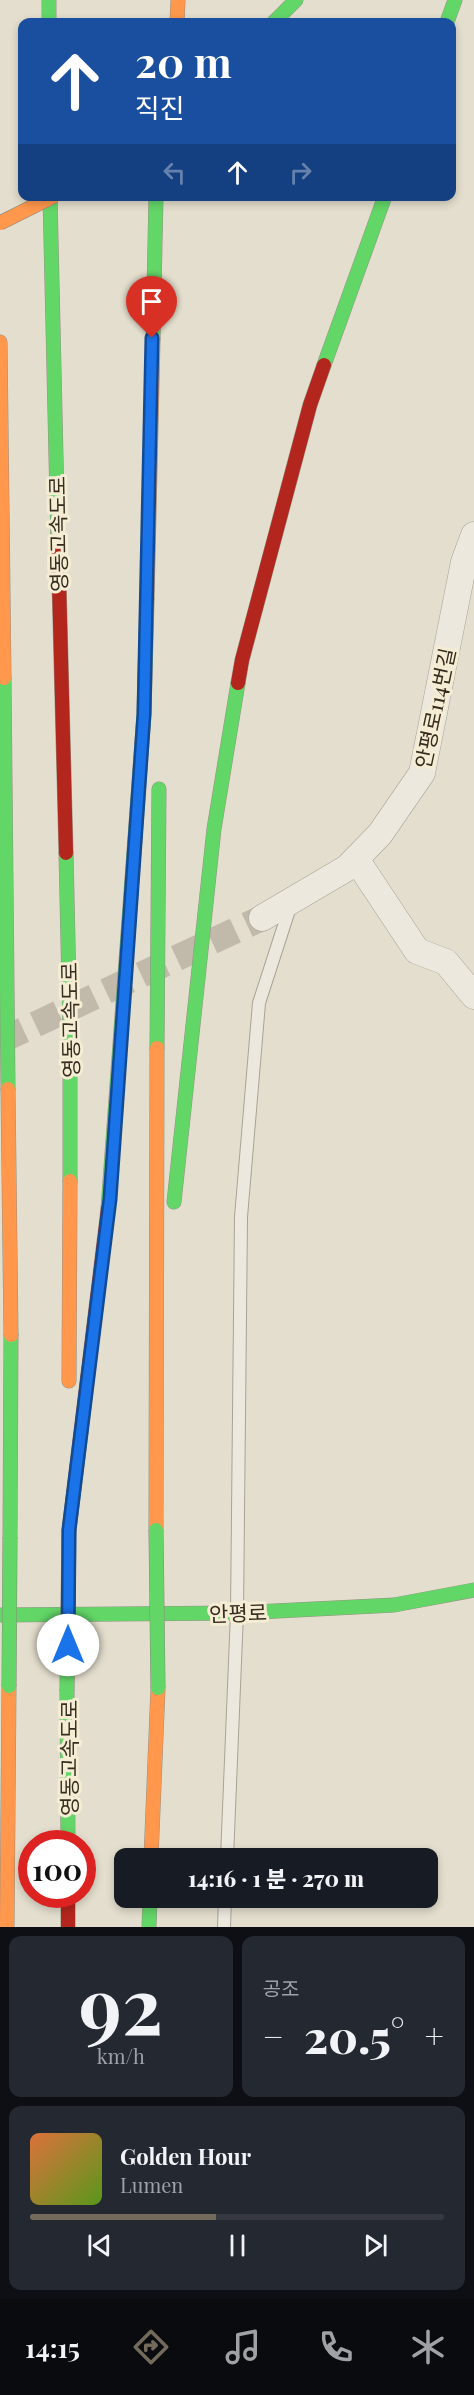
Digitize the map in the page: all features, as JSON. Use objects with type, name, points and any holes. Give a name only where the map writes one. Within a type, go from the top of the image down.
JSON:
[{"type":"main road","points":[[49,0],[49,18]]},
{"type":"main road","points":[[177,18],[178,0]]},
{"type":"main road","points":[[278,18],[296,0]]},
{"type":"main road","points":[[448,18],[455,0]]},
{"type":"main road","points":[[0,223],[42,201]]},
{"type":"main road","name":"영동고속도로","points":[[52,201],[70,1031],[68,1830]]},
{"type":"main road","points":[[69,1530],[110,1199],[144,714],[156,201]]},
{"type":"main road","points":[[173,1214],[194,1035],[214,829],[242,660],[310,405],[383,201]]},
{"type":"main road","points":[[159,663],[161,437],[170,208]]},
{"type":"main road","points":[[0,342],[11,1347],[7,1927]]},
{"type":"main road","points":[[152,1848],[158,1688],[155,1368],[159,770]]},
{"type":"main road","points":[[155,1368],[170,1237]]},
{"type":"main road","points":[[0,1383],[10,1537]]},
{"type":"main road","name":"안평로","points":[[0,1615],[237,1613],[394,1605],[474,1590]]},
{"type":"main road","points":[[68,1908],[68,1927]]},
{"type":"main road","points":[[149,1927],[150,1908]]},
{"type":"street","name":"안평로114번길","points":[[262,918],[347,868],[380,834],[422,773],[464,562],[474,535]]},
{"type":"street","points":[[356,859],[417,951],[446,962],[474,996]]},
{"type":"lane","points":[[227,1848],[237,1613],[242,1205],[259,1003],[292,900]]},
{"type":"lane","points":[[224,1927],[225,1908]]},
{"type":"tunnel","points":[[0,1041],[262,918]]},
{"type":"traffic: fast","points":[[49,0],[49,18]]},
{"type":"traffic: fast","points":[[278,18],[296,0]]},
{"type":"traffic: fast","points":[[448,18],[455,0]]},
{"type":"traffic: fast","points":[[50,201],[58,543]]},
{"type":"traffic: fast","points":[[153,339],[156,201]]},
{"type":"traffic: fast","points":[[324,365],[383,201]]},
{"type":"traffic: fast","points":[[108,1209],[144,714],[147,599]]},
{"type":"traffic: fast","points":[[4,678],[8,1089]]},
{"type":"traffic: fast","points":[[174,1202],[214,829],[238,683]]},
{"type":"traffic: fast","points":[[157,1048],[159,789]]},
{"type":"traffic: fast","points":[[66,853],[70,1031],[70,1181]]},
{"type":"traffic: fast","points":[[10,1537],[11,1335]]},
{"type":"traffic: fast","points":[[67,1691],[69,1530]]},
{"type":"traffic: fast","points":[[156,1530],[158,1688]]},
{"type":"traffic: fast","points":[[9,1686],[10,1537]]},
{"type":"traffic: fast","points":[[0,1615],[237,1613],[394,1605],[474,1590]]},
{"type":"traffic: fast","points":[[67,1691],[68,1830]]},
{"type":"traffic: fast","points":[[149,1927],[150,1908]]},
{"type":"traffic: slow","points":[[177,18],[178,0]]},
{"type":"traffic: slow","points":[[0,223],[44,201]]},
{"type":"traffic: slow","points":[[147,599],[153,339]]},
{"type":"traffic: slow","points":[[0,342],[4,678]]},
{"type":"traffic: slow","points":[[156,1530],[157,1048]]},
{"type":"traffic: slow","points":[[8,1089],[11,1335]]},
{"type":"traffic: slow","points":[[69,1381],[70,1181]]},
{"type":"traffic: slow","points":[[7,1927],[9,1686]]},
{"type":"traffic: slow","points":[[151,1848],[158,1688]]},
{"type":"traffic: jam","points":[[238,683],[242,660],[310,405],[324,365]]},
{"type":"traffic: jam","points":[[58,543],[66,853]]},
{"type":"traffic: jam","points":[[69,1530],[108,1209]]},
{"type":"traffic: jam","points":[[68,1908],[68,1927]]},
{"type":"route","points":[[68,1645],[69,1530],[110,1199],[144,714],[152,338]]}]
